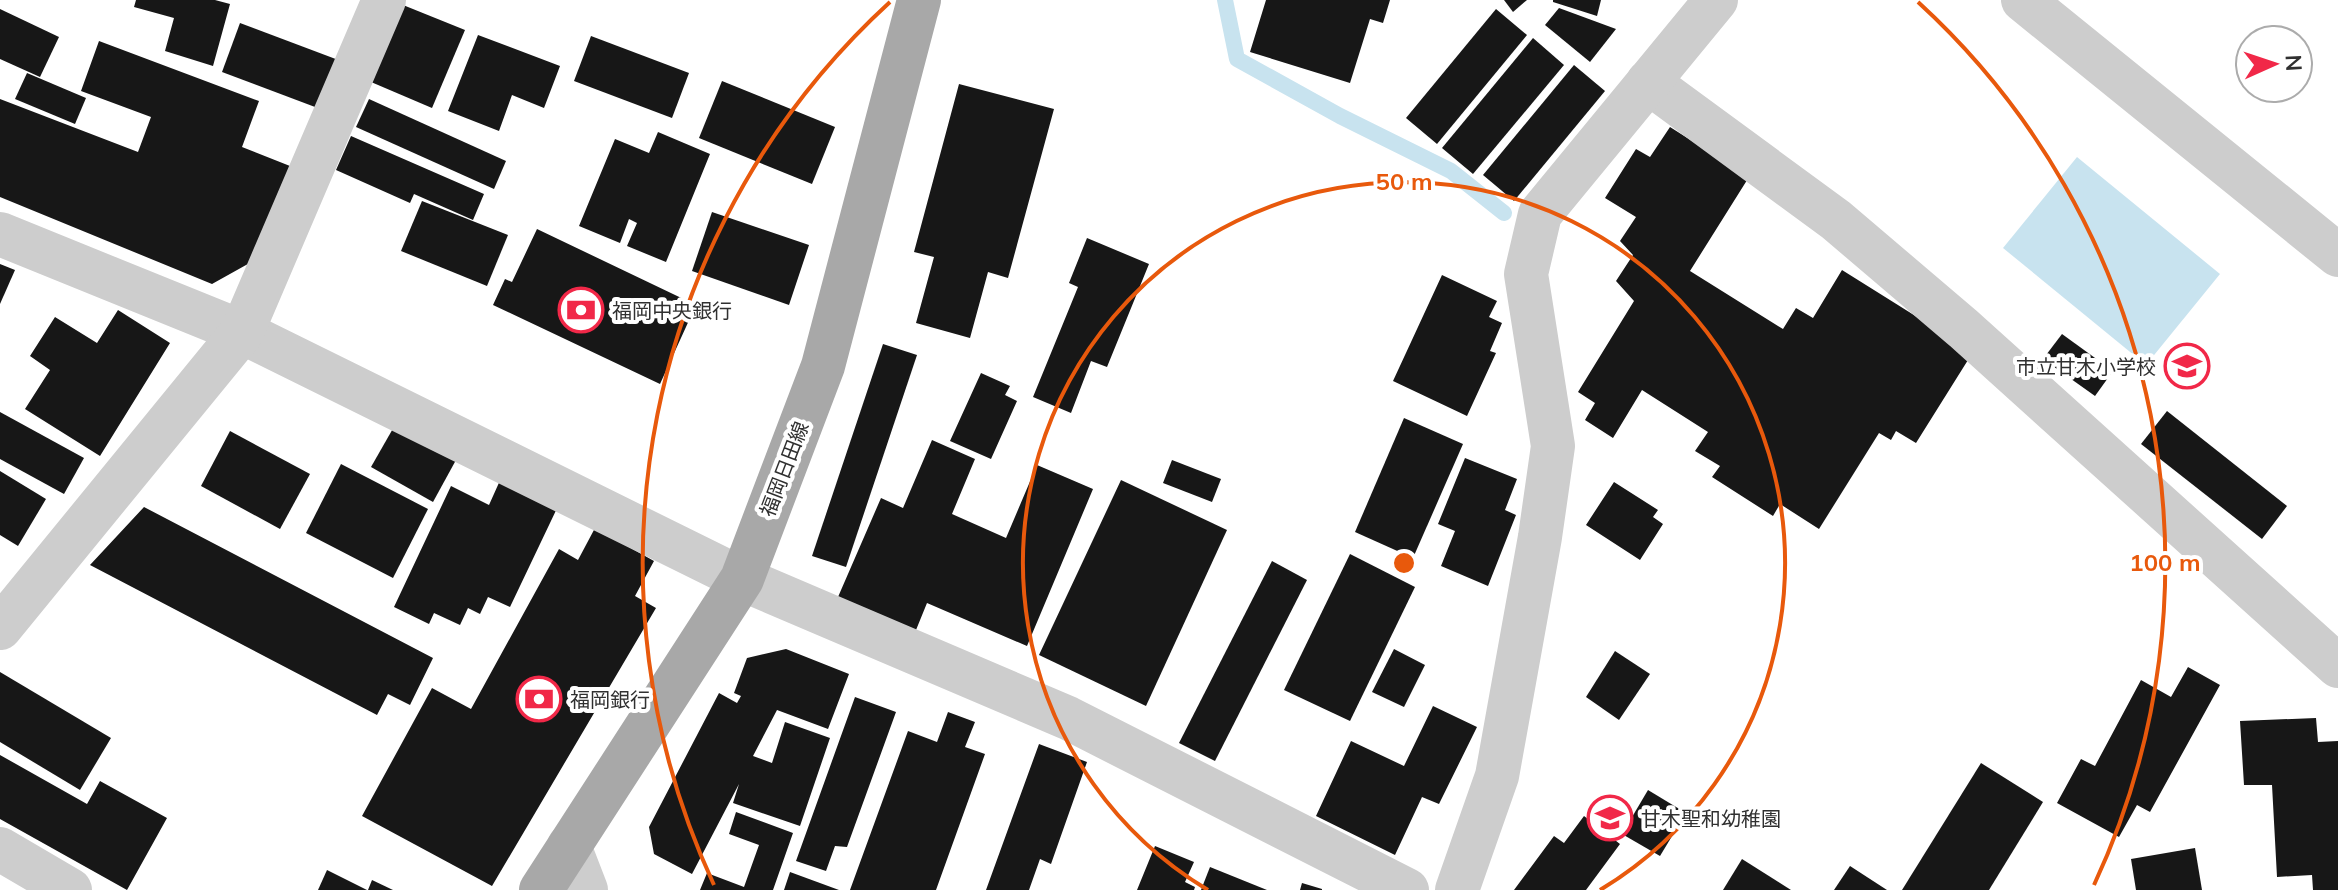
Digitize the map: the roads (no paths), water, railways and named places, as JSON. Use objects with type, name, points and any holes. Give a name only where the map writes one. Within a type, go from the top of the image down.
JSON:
[{"type":"main road","name":"福岡日田線","points":[[541,890],[742,579],[823,366],[919,0]]},
{"type":"street","points":[[0,628],[242,332],[384,0]]},
{"type":"street","points":[[1457,890],[1497,776],[1540,537],[1553,446],[1526,274],[1540,214],[1716,0]]},
{"type":"street","points":[[2023,0],[2338,255]]},
{"type":"street","points":[[1648,82],[1848,230],[1964,329],[2338,666]]},
{"type":"street","points":[[0,234],[242,332],[742,579],[1068,718],[1407,890]]},
{"type":"street","points":[[569,846],[586,890]]},
{"type":"street","points":[[0,849],[70,890]]},
{"type":"water","points":[[2077,157],[2220,274],[2146,365],[2003,248]]},
{"type":"waterway","points":[[1225,0],[1237,59],[1340,116],[1451,171],[1504,213]]},
{"type":"place","name":"福岡中央銀行","points":[[581,310]]},
{"type":"place","name":"市立甘木小学校","points":[[2187,366]]},
{"type":"place","name":"福岡銀行","points":[[539,699]]},
{"type":"place","name":"甘木聖和幼稚園","points":[[1610,818]]}]
